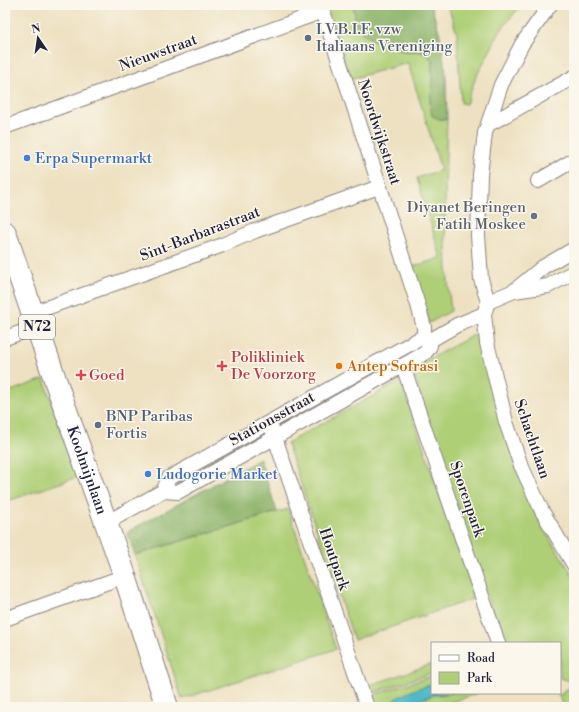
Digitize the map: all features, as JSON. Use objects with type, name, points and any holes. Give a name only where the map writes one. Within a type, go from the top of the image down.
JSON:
[{"type":"main road","name":"Koolmijnlaan","points":[[5,233],[125,576],[167,707]]},
{"type":"street","name":"Schachtlaan","points":[[550,5],[522,44],[508,71],[501,85],[485,133],[480,175],[478,235],[481,279],[486,308],[487,343],[504,415],[520,463],[542,511],[574,566]]},
{"type":"street","name":"Nieuwstraat","points":[[5,127],[322,8]]},
{"type":"street","name":"Noordwijkstraat","points":[[322,8],[420,312],[426,339]]},
{"type":"street","points":[[493,122],[574,77]]},
{"type":"street","points":[[538,181],[574,160]]},
{"type":"street","name":"Sint-Barbarastraat","points":[[5,338],[35,320],[255,231],[379,187]]},
{"type":"street","name":"Stationsstraat","points":[[163,491],[169,478],[419,338],[426,339],[457,325],[514,291],[543,267],[574,249]]},
{"type":"street","name":"Stationsstraat","points":[[514,291],[548,286],[574,272]]},
{"type":"street","name":"Stationsstraat","points":[[106,523],[163,491],[178,492],[426,353],[430,346],[426,339]]},
{"type":"street","name":"Sporenpark","points":[[403,366],[498,642]]},
{"type":"street","name":"Houtpark","points":[[269,422],[367,707]]},
{"type":"street","points":[[5,619],[125,576]]},
{"type":"green space","points":[[327,5],[353,5],[356,21],[362,33],[386,46],[404,51],[422,52],[432,60],[432,87],[430,103],[439,119],[447,119],[445,191],[446,239],[448,287],[451,311],[429,323],[411,267],[441,258],[417,178],[441,170],[408,63],[350,79]]},
{"type":"green space","points":[[353,5],[431,5],[440,35],[446,74],[447,119],[439,119],[432,116],[430,103],[432,87],[432,60],[422,52],[399,50],[380,43],[362,33],[356,21]]},
{"type":"green space","points":[[448,5],[521,5],[501,30],[476,77],[466,104],[461,103],[457,34]]},
{"type":"green space","points":[[481,331],[516,468],[543,528],[574,577],[574,682],[561,678],[561,642],[503,642],[416,388],[418,387],[414,372],[418,365]]},
{"type":"green space","points":[[417,343],[425,347],[287,424],[285,420]]},
{"type":"green space","points":[[44,379],[77,477],[5,502],[5,393]]},
{"type":"green space","points":[[398,382],[402,384],[475,598],[354,640],[287,443]]},
{"type":"green space","points":[[268,430],[266,439],[261,437],[188,478],[186,483],[180,483],[178,481]]},
{"type":"green space","points":[[260,459],[277,512],[135,555],[127,532]]},
{"type":"green space","points":[[288,509],[336,649],[182,699],[135,555]]},
{"type":"green space","points":[[431,664],[431,673],[372,693],[370,685]]},
{"type":"green space","points":[[431,676],[431,694],[475,694],[437,707],[377,707],[373,695]]},
{"type":"green space","points":[[571,688],[574,690],[574,707],[563,707],[558,694],[562,695],[564,690]]},
{"type":"water","points":[[431,684],[431,694],[443,694],[434,695],[416,701],[408,707],[388,707],[390,703],[400,696]]},
{"type":"place","name":"I.V.B.I.F. vzw Italiaans Vereniging","points":[[308,38]]},
{"type":"place","name":"Erpa Supermarkt","points":[[27,158]]},
{"type":"place","name":"Diyanet Beringen Fatih Moskee","points":[[534,216]]},
{"type":"place","name":"Polikliniek De Voorzorg","points":[[222,366]]},
{"type":"place","name":"Antep Sofrasi","points":[[339,366]]},
{"type":"place","name":"Goed","points":[[81,375]]},
{"type":"place","name":"BNP Paribas Fortis","points":[[98,425]]},
{"type":"place","name":"Ludogorie Market","points":[[148,474]]}]
